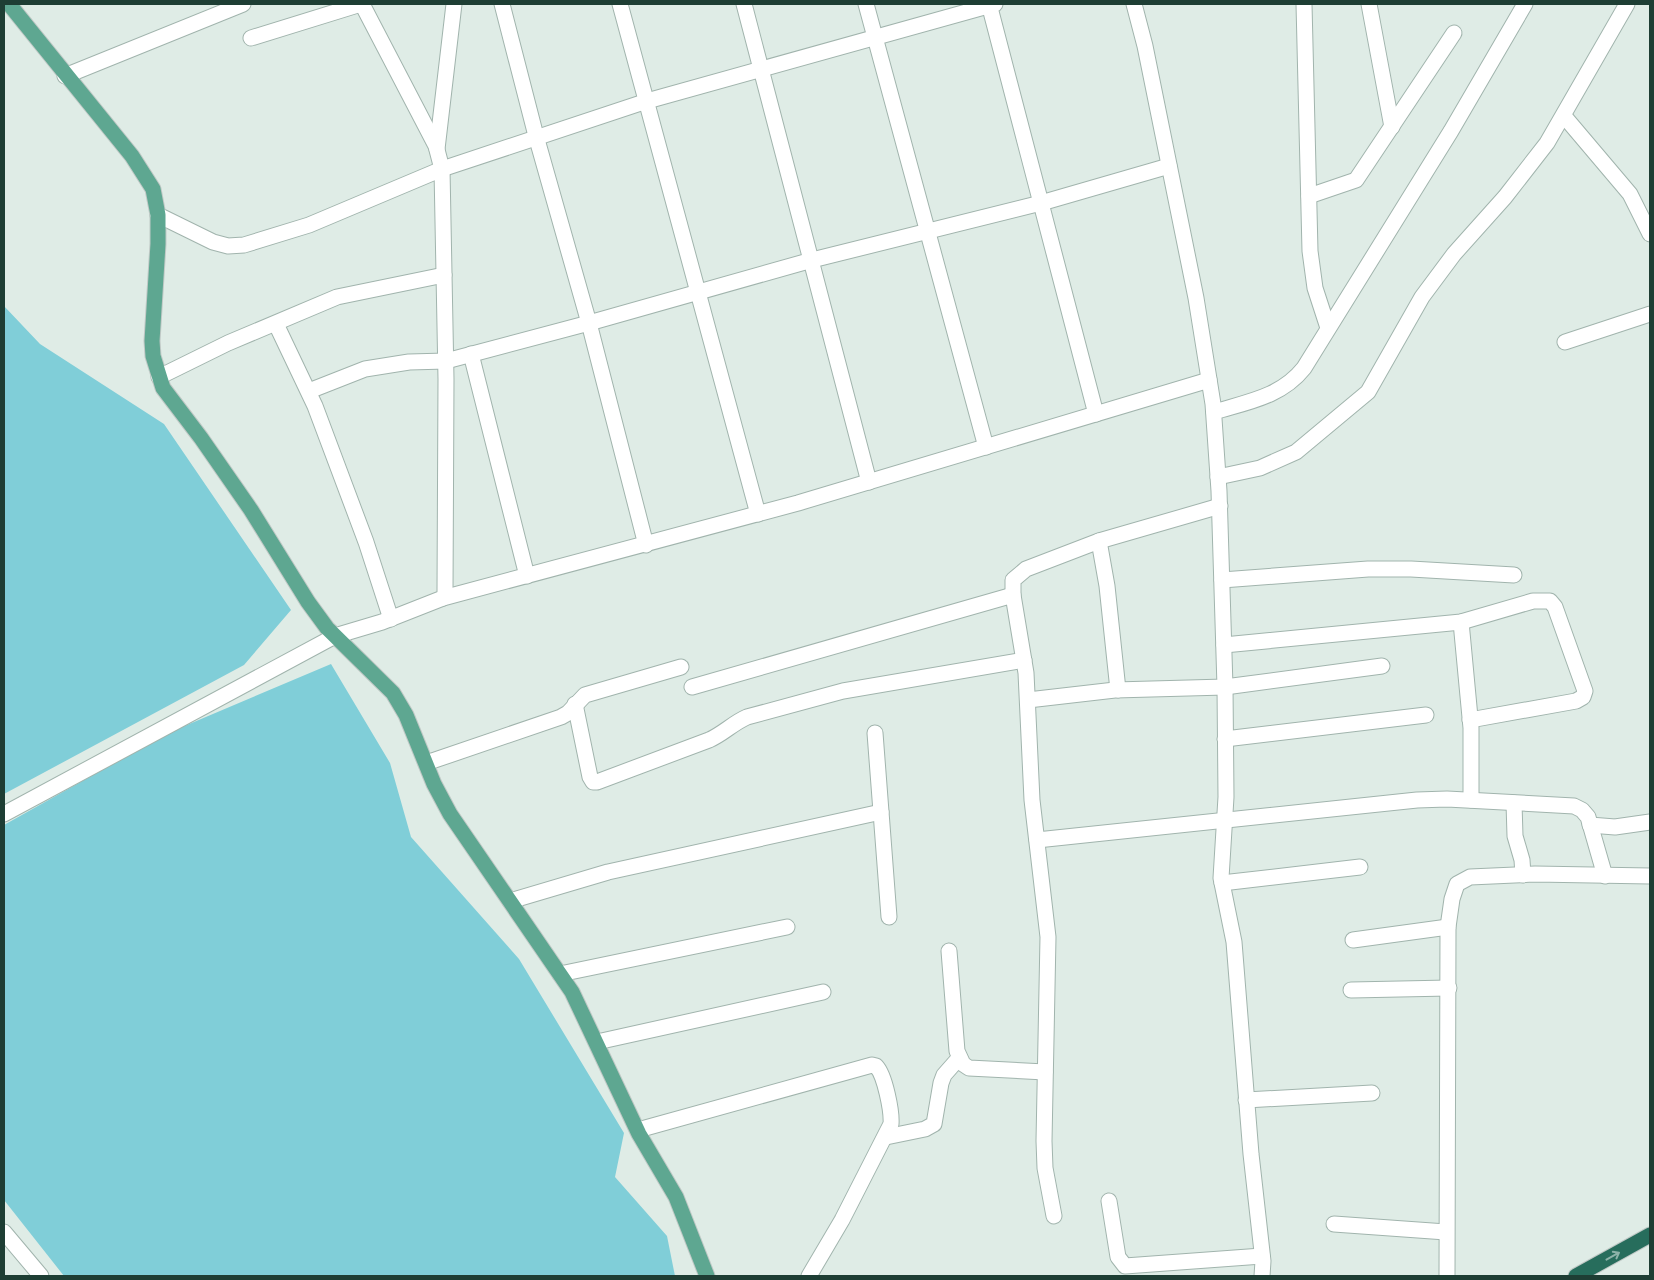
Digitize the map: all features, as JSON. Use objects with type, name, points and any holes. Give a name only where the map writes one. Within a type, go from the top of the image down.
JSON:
[{"type":"highway","points":[[1576,1276],[1650,1235]]},
{"type":"main road","points":[[13,5],[65,76],[132,156],[153,189],[158,214],[152,341],[153,356],[159,377],[167,394],[201,438],[251,510],[308,602],[335,636],[393,693],[406,715],[450,814],[572,992],[638,1130],[676,1197],[707,1276]]},
{"type":"street","points":[[65,76],[243,4]]},
{"type":"street","points":[[251,38],[361,4],[437,149],[442,169],[446,361],[445,593],[443,598]]},
{"type":"street","points":[[437,149],[454,4]]},
{"type":"street","points":[[502,4],[536,136],[589,323],[646,545]]},
{"type":"street","points":[[620,4],[758,514]]},
{"type":"street","points":[[744,4],[869,482]]},
{"type":"street","points":[[866,4],[986,447]]},
{"type":"street","points":[[158,214],[213,242],[228,246],[244,245],[309,225],[442,169],[536,136],[647,101],[991,4],[1096,414]]},
{"type":"street","points":[[1134,4],[1145,46],[1169,166],[1214,412],[1220,506],[1224,645],[1225,819],[1222,883],[1234,942],[1246,1100],[1262,1256],[1262,1276]]},
{"type":"street","points":[[1309,4],[1310,251],[1315,288],[1328,328]]},
{"type":"street","points":[[1369,4],[1392,127]]},
{"type":"street","points":[[1214,412],[1270,395],[1293,381],[1452,131],[1525,4]]},
{"type":"street","points":[[1218,478],[1260,468],[1296,452],[1368,392],[1422,298],[1454,254],[1511,189],[1547,143],[1627,4]]},
{"type":"street","points":[[1309,196],[1356,180],[1454,34]]},
{"type":"street","points":[[1564,116],[1630,194],[1650,234]]},
{"type":"street","points":[[308,391],[365,368],[409,362],[446,361],[812,260],[1041,203],[1169,166]]},
{"type":"street","points":[[159,377],[337,297],[390,284],[444,275]]},
{"type":"street","points":[[1565,342],[1650,314]]},
{"type":"street","points":[[276,324],[308,391],[359,523],[391,619]]},
{"type":"street","points":[[471,354],[527,576]]},
{"type":"street","points":[[4,814],[335,636],[391,619],[443,598],[758,514],[1209,380]]},
{"type":"street","points":[[1054,1216],[1045,1168],[1044,1141],[1048,937],[1032,800],[1028,700],[1024,660],[1013,595],[1013,580],[1016,575],[1099,541],[1220,506]]},
{"type":"street","points":[[1099,541],[1118,690]]},
{"type":"street","points":[[1222,580],[1403,569],[1514,575]]},
{"type":"street","points":[[692,687],[1013,595]]},
{"type":"street","points":[[1224,645],[1460,622],[1533,601],[1550,601],[1555,607],[1585,691],[1583,697],[1576,701],[1470,720]]},
{"type":"street","points":[[1460,622],[1470,720],[1471,800]]},
{"type":"street","points":[[575,704],[590,777],[593,782],[597,782],[709,740],[722,733],[733,723],[747,717],[843,691],[1024,660]]},
{"type":"street","points":[[1028,700],[1118,690],[1224,688],[1382,666]]},
{"type":"street","points":[[426,763],[560,717],[568,713],[585,695],[682,667]]},
{"type":"street","points":[[1225,740],[1426,715]]},
{"type":"street","points":[[875,733],[889,917]]},
{"type":"street","points":[[1037,840],[1417,800],[1514,802],[1574,806],[1582,810],[1590,825],[1606,876]]},
{"type":"street","points":[[1514,802],[1515,836],[1522,860],[1523,875]]},
{"type":"street","points":[[510,900],[608,872],[881,812]]},
{"type":"street","points":[[1590,825],[1615,827],[1650,822]]},
{"type":"street","points":[[1222,883],[1360,867]]},
{"type":"street","points":[[1447,1276],[1448,927],[1452,899],[1458,884],[1470,878],[1523,875],[1650,876]]},
{"type":"street","points":[[560,974],[787,927]]},
{"type":"street","points":[[1352,940],[1448,927]]},
{"type":"street","points":[[949,951],[958,1058],[969,1068],[1045,1072]]},
{"type":"street","points":[[1351,990],[1449,988]]},
{"type":"street","points":[[597,1042],[822,992]]},
{"type":"street","points":[[886,1137],[925,1129],[934,1124],[941,1083],[944,1075],[958,1058]]},
{"type":"street","points":[[638,1130],[872,1065],[879,1069],[892,1117],[886,1137],[809,1276]]},
{"type":"street","points":[[1246,1100],[1372,1093]]},
{"type":"street","points":[[1109,1200],[1118,1257],[1125,1266],[1262,1256]]},
{"type":"street","points":[[1334,1224],[1446,1232]]},
{"type":"street","points":[[4,1232],[41,1276]]},
{"type":"water","points":[[4,306],[40,344],[164,424],[291,610],[244,665],[4,794]]},
{"type":"water","points":[[331,664],[390,763],[411,837],[519,959],[624,1133],[615,1177],[667,1236],[675,1276],[64,1276],[4,1200],[4,825],[168,733]]}]
